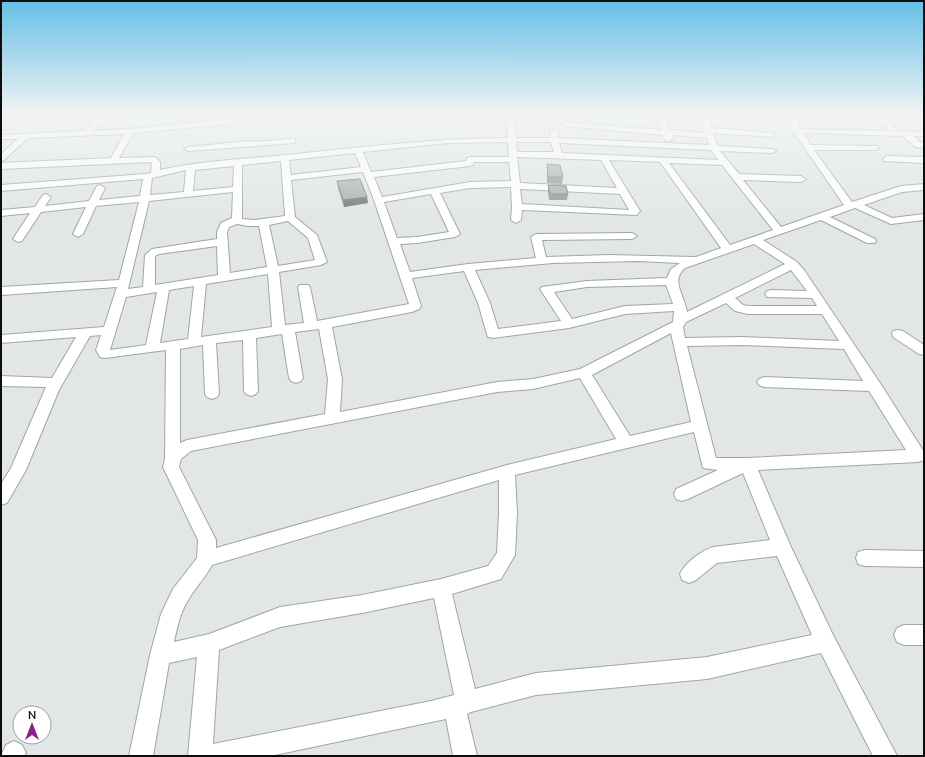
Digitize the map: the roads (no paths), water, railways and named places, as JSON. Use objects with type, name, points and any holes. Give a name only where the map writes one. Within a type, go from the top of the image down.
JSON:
[{"type":"street","points":[[1,158],[10,150]]},
{"type":"street","points":[[114,160],[119,150]]},
{"type":"street","points":[[188,150],[187,161],[188,195]]},
{"type":"street","points":[[1,188],[145,177],[187,161],[226,150]]},
{"type":"street","points":[[249,150],[249,161]]},
{"type":"street","points":[[379,200],[434,192],[470,162],[494,150]]},
{"type":"street","points":[[514,150],[517,207],[516,220]]},
{"type":"street","points":[[558,150],[559,155]]},
{"type":"street","points":[[716,150],[725,164],[779,231]]},
{"type":"street","points":[[762,150],[772,151]]},
{"type":"street","points":[[812,150],[852,205],[890,221],[924,217]]},
{"type":"street","points":[[187,161],[238,163],[285,157],[358,151],[470,162],[516,185],[623,191]]},
{"type":"street","points":[[145,177],[148,178],[145,199],[124,288],[103,350],[105,354],[318,324],[412,308],[415,306],[379,200],[358,151]]},
{"type":"street","points":[[288,178],[367,172],[514,157],[559,155],[725,164]]},
{"type":"street","points":[[285,157],[288,178],[290,218]]},
{"type":"street","points":[[517,207],[634,213],[635,211],[604,158]]},
{"type":"street","points":[[1,166],[152,159],[156,162],[155,173]]},
{"type":"street","points":[[888,159],[924,160]]},
{"type":"street","points":[[663,161],[727,249]]},
{"type":"street","points":[[237,220],[238,163]]},
{"type":"street","points":[[736,177],[801,179]]},
{"type":"street","points":[[922,459],[709,464],[681,342],[679,317],[671,282],[675,272],[681,266],[696,260],[901,189],[923,187]]},
{"type":"street","points":[[78,234],[91,204],[100,188]]},
{"type":"street","points":[[1,214],[238,189]]},
{"type":"street","points":[[394,241],[417,240],[456,234],[434,192]]},
{"type":"street","points":[[18,238],[35,210],[46,197]]},
{"type":"street","points":[[821,216],[871,241]]},
{"type":"street","points":[[1,291],[124,288],[149,290],[321,262],[313,237],[290,218],[249,224],[237,220],[225,225],[222,232],[224,277]]},
{"type":"street","points":[[263,222],[284,329],[296,378]]},
{"type":"street","points":[[542,261],[536,237],[632,236]]},
{"type":"street","points":[[755,240],[793,264],[821,303],[922,459]]},
{"type":"street","points":[[149,290],[150,255],[152,253],[156,251],[222,242]]},
{"type":"street","points":[[405,276],[468,267],[542,261],[651,258],[696,260]]},
{"type":"street","points":[[172,457],[187,446],[497,387],[557,380],[584,373],[679,317],[727,298],[793,264]]},
{"type":"street","points":[[468,267],[484,304],[494,334],[569,324],[625,310],[679,317]]},
{"type":"street","points":[[194,342],[200,282]]},
{"type":"street","points":[[569,324],[546,289],[587,284],[671,282]]},
{"type":"street","points":[[152,348],[164,287]]},
{"type":"street","points":[[304,287],[318,324],[334,379],[332,419]]},
{"type":"street","points":[[771,294],[821,303]]},
{"type":"street","points":[[727,298],[739,308],[748,310],[821,303]]},
{"type":"street","points":[[1,339],[110,331]]},
{"type":"street","points":[[1,498],[18,470],[56,383],[85,333]]},
{"type":"street","points":[[249,334],[251,391]]},
{"type":"street","points":[[898,334],[924,351]]},
{"type":"street","points":[[209,340],[212,394]]},
{"type":"street","points":[[681,342],[742,341],[848,345]]},
{"type":"street","points":[[141,756],[160,655],[171,614],[180,595],[199,571],[206,559],[207,540],[171,467],[172,345]]},
{"type":"street","points":[[584,373],[626,442]]},
{"type":"street","points":[[1,382],[56,383]]},
{"type":"street","points":[[764,382],[875,386]]},
{"type":"street","points":[[206,559],[507,471],[700,425]]},
{"type":"street","points":[[682,494],[747,464]]},
{"type":"street","points":[[747,464],[782,547],[826,642],[884,756]]},
{"type":"street","points":[[160,655],[209,644],[280,617],[362,604],[441,588],[494,573],[506,555],[508,513],[507,471]]},
{"type":"street","points":[[689,574],[713,555],[782,547]]},
{"type":"street","points":[[865,558],[924,559]]},
{"type":"street","points":[[441,588],[460,704],[465,756]]},
{"type":"street","points":[[904,635],[924,635]]},
{"type":"street","points":[[212,756],[431,712],[536,684],[707,668],[826,642]]},
{"type":"street","points":[[200,756],[209,644]]}]
